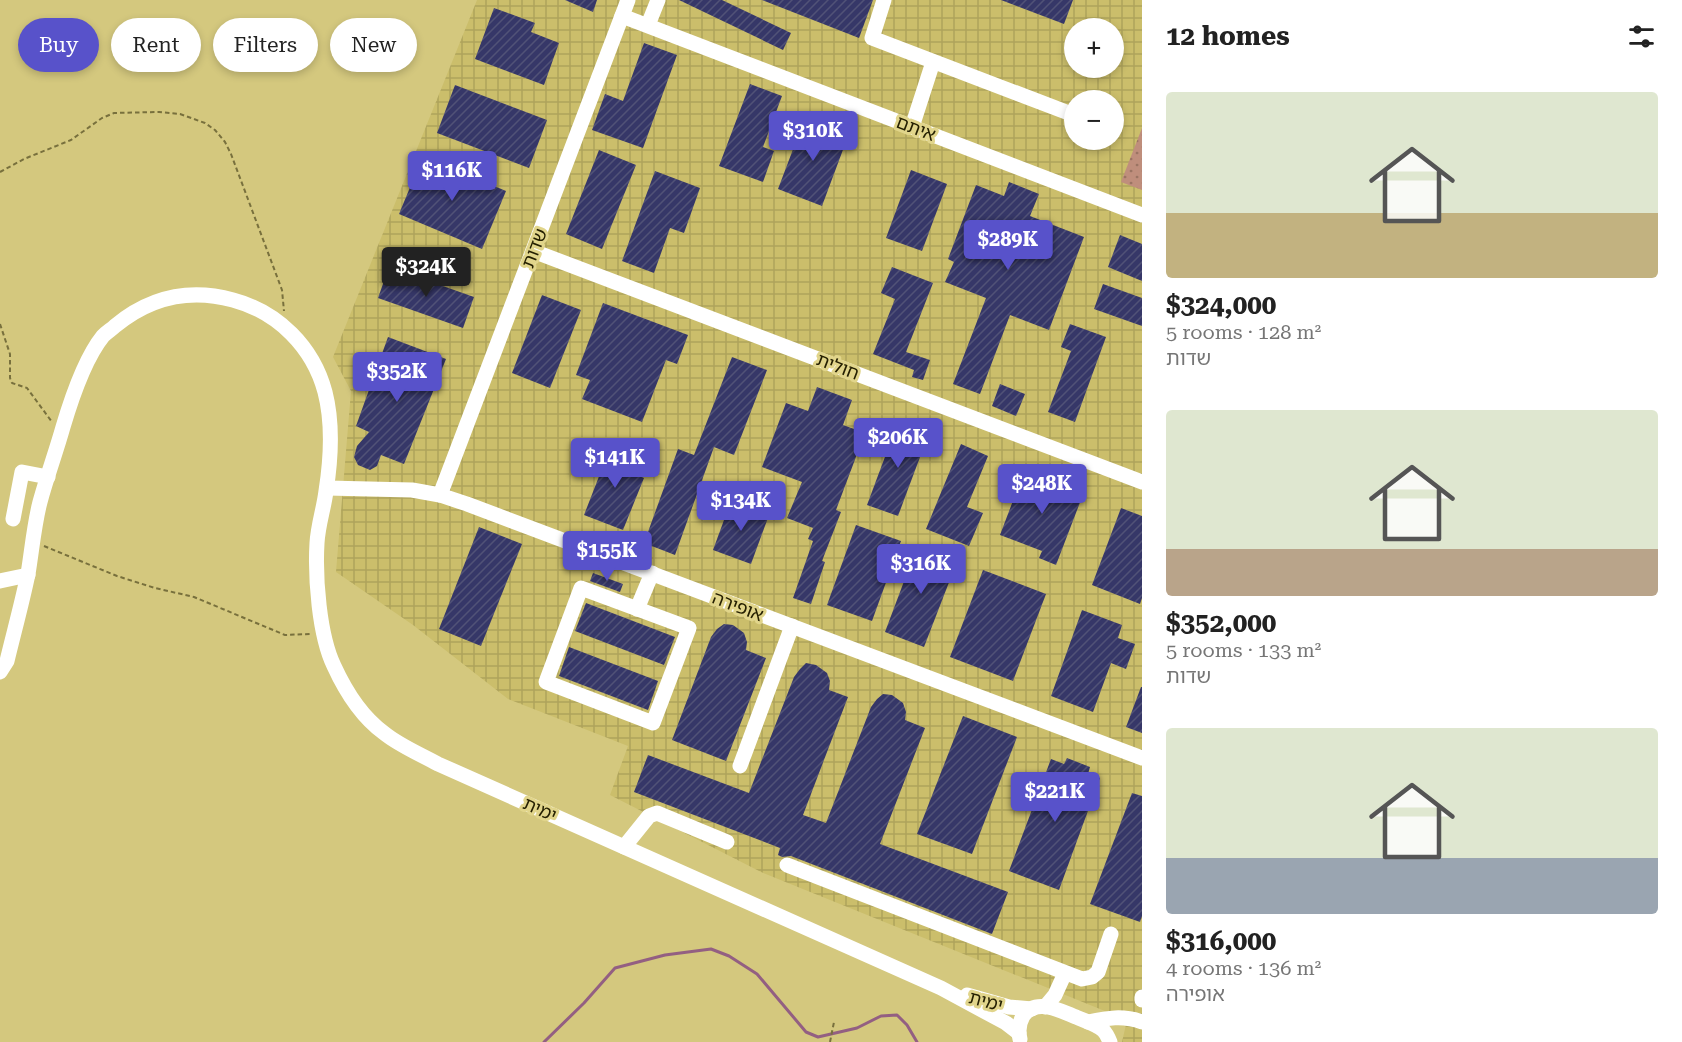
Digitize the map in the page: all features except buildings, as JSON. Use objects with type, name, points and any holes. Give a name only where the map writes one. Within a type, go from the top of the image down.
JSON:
[{"type":"street","name":"שדות","points":[[440,495],[628,0]]},
{"type":"street","points":[[648,26],[658,0]]},
{"type":"street","points":[[884,0],[872,38],[1064,111]]},
{"type":"street","name":"איתם","points":[[622,16],[1142,215]]},
{"type":"street","points":[[912,127],[933,62]]},
{"type":"street","name":"חולית","points":[[533,251],[1142,482]]},
{"type":"street","name":"ימית","points":[[0,672],[8,661],[28,575],[40,503],[69,407],[87,364],[104,336],[126,317],[151,302],[178,295],[229,299],[251,305],[273,317],[294,336],[312,363],[324,391],[331,436],[327,488],[317,542],[318,594],[324,633],[333,666],[347,690],[361,711],[382,732],[438,764],[941,988],[1015,1028],[1020,1037]]},
{"type":"street","points":[[13,519],[22,472],[48,477]]},
{"type":"street","name":"אופירה","points":[[327,488],[412,490],[440,495],[1142,758]]},
{"type":"street","points":[[637,609],[652,573]]},
{"type":"street","points":[[0,581],[28,575]]},
{"type":"street","points":[[581,588],[637,609],[689,628],[653,723],[546,682],[581,588]]},
{"type":"street","points":[[740,766],[792,626]]},
{"type":"street","points":[[624,847],[649,816],[657,813],[727,842]]},
{"type":"street","points":[[787,865],[1063,978],[1082,979],[1092,977],[1098,972],[1111,934]]},
{"type":"street","points":[[1020,1037],[1018,1029],[1024,1016],[1051,1001],[1063,978]]},
{"type":"street","points":[[1063,978],[1063,1002],[1068,1014]]},
{"type":"street","name":"ימית","points":[[941,988],[1009,1007],[1039,1008],[1068,1014],[1103,1030],[1109,1039]]},
{"type":"street","points":[[1088,1022],[1111,1017],[1126,1017],[1142,1022]]},
{"type":"street","points":[[1109,1039],[1114,1025],[1126,1017]]},
{"type":"path","points":[[0,172],[24,159],[71,140],[102,118],[114,113],[180,114],[205,123],[216,130],[225,141],[231,154],[282,290],[285,320]]},
{"type":"path","points":[[0,324],[10,354],[12,383],[27,388],[53,423],[63,427]]},
{"type":"path","points":[[33,542],[117,576],[194,597],[285,635],[324,633]]},
{"type":"path","points":[[830,1042],[834,1022]]},
{"type":"shaded area","points":[[477,0],[1142,0],[1142,1042],[1122,1042],[1127,1020],[761,872],[610,795],[628,746],[508,699],[413,625],[336,572],[351,391],[333,357]]},
{"type":"shaded area","points":[[1142,128],[1142,190],[1121,182]]},
{"type":"waterway","points":[[544,1042],[584,1003],[615,968],[665,955],[711,949],[729,956],[757,974],[806,1032],[818,1037],[857,1028],[881,1016],[897,1015],[907,1025],[917,1042]]}]
